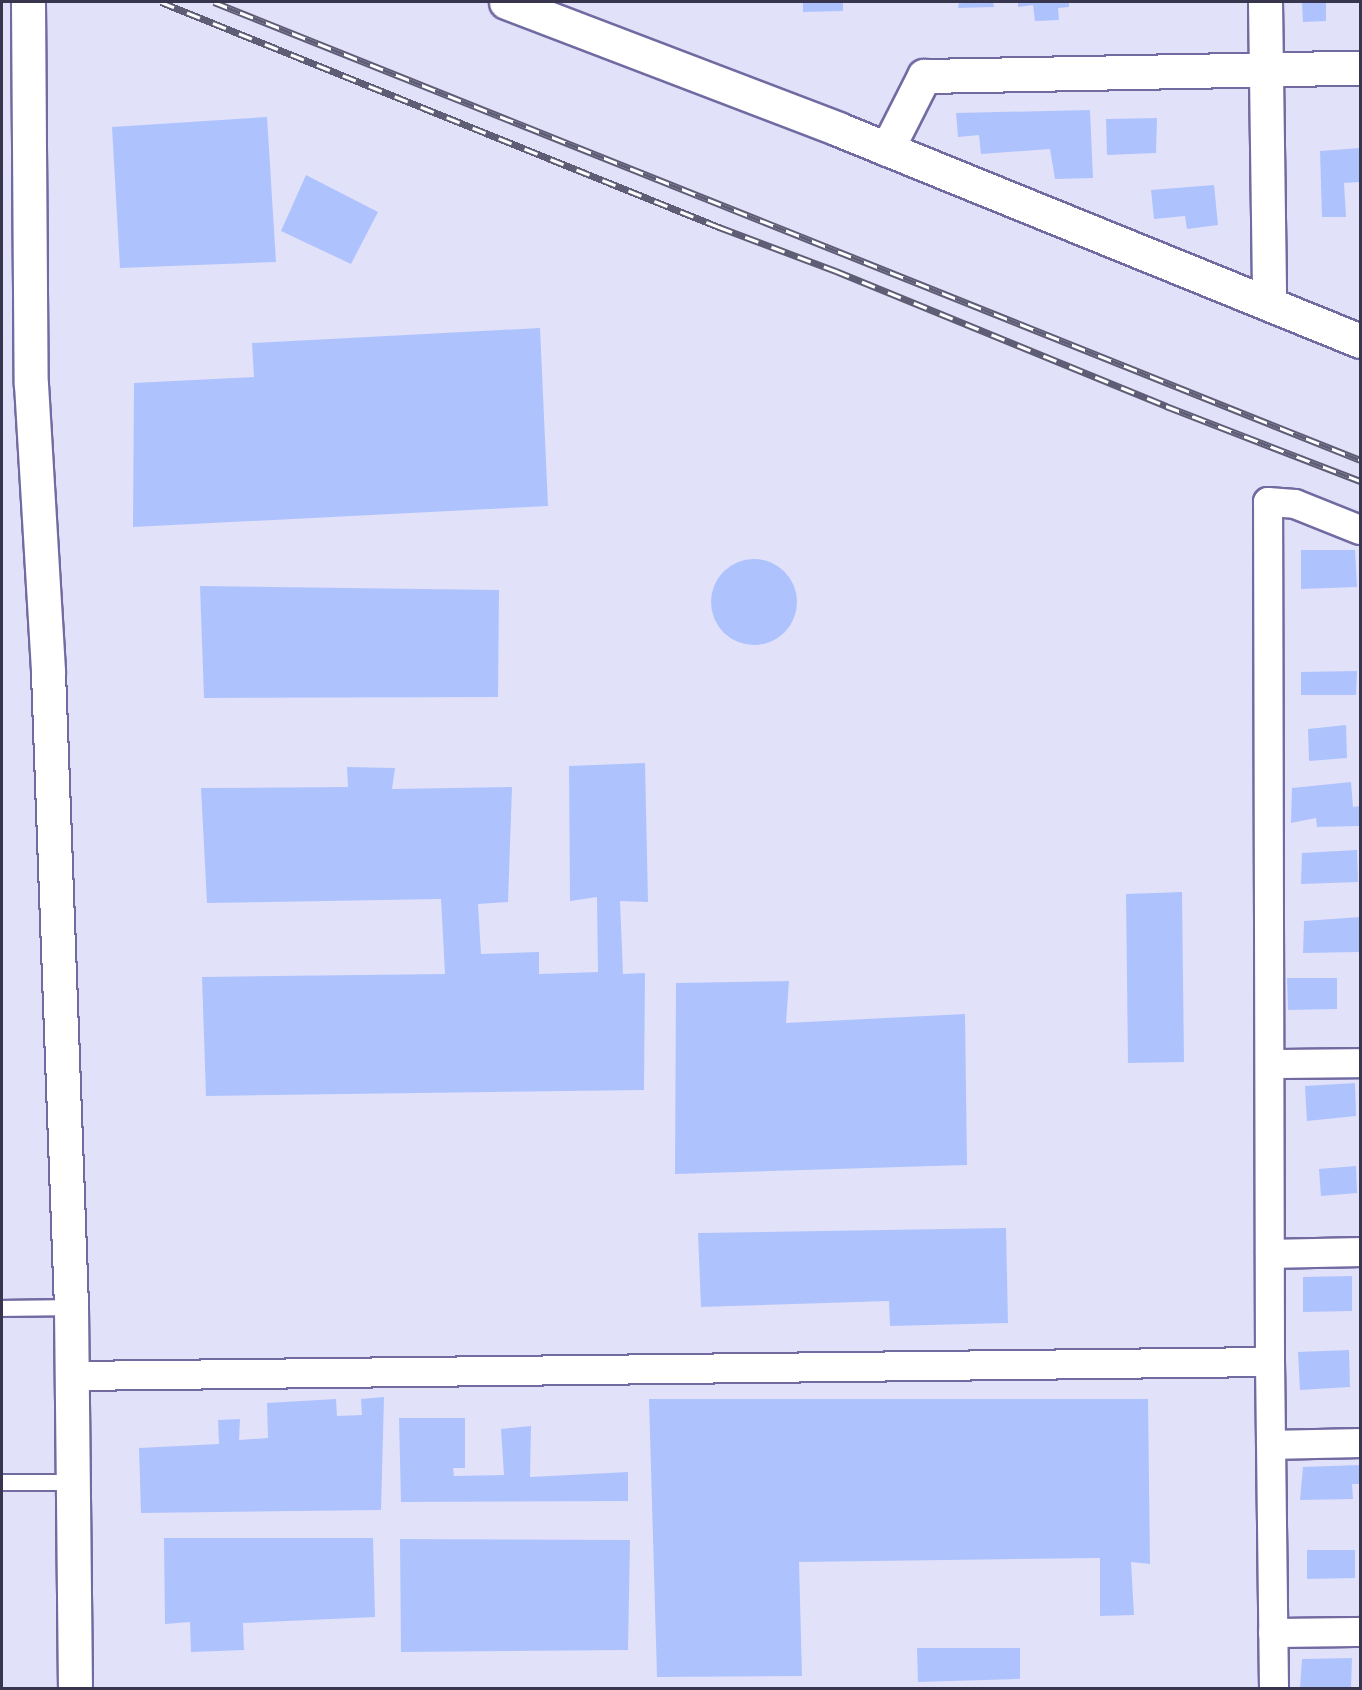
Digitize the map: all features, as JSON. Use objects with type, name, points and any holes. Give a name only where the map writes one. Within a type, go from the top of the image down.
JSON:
[{"type":"street","points":[[28,2],[31,384],[48,674],[71,1307],[75,1689]]},
{"type":"street","points":[[506,2],[887,149],[1360,341]]},
{"type":"street","points":[[1265,2],[1269,304]]},
{"type":"street","points":[[887,149],[924,76],[1360,68]]},
{"type":"street","points":[[1274,1689],[1270,1362],[1268,502],[1295,504],[1360,530]]},
{"type":"street","points":[[1270,1064],[1360,1063]]},
{"type":"street","points":[[1270,1254],[1360,1251]]},
{"type":"street","points":[[73,1376],[1270,1362]]},
{"type":"street","points":[[1271,1445],[1360,1443]]},
{"type":"street","points":[[1274,1633],[1360,1632]]},
{"type":"lane","points":[[7,1308],[71,1307]]},
{"type":"lane","points":[[2,1482],[74,1482]]},
{"type":"building","points":[[803,2],[843,2],[843,11],[803,12]]},
{"type":"building","points":[[959,2],[993,2],[994,7],[958,8]]},
{"type":"building","points":[[1018,2],[1069,2],[1069,7],[1058,8],[1059,20],[1035,21],[1033,5],[1018,7]]},
{"type":"building","points":[[1302,2],[1326,2],[1326,21],[1303,22]]},
{"type":"building","points":[[1090,110],[1093,178],[1055,179],[1050,149],[981,154],[979,135],[958,137],[956,113]]},
{"type":"building","points":[[267,117],[276,262],[120,268],[112,127]]},
{"type":"building","points":[[1157,118],[1156,153],[1107,155],[1106,119]]},
{"type":"building","points":[[1360,148],[1360,182],[1344,183],[1346,217],[1322,217],[1320,151]]},
{"type":"building","points":[[306,175],[378,212],[351,264],[281,231]]},
{"type":"building","points":[[1214,185],[1218,225],[1187,229],[1185,216],[1154,219],[1151,190]]},
{"type":"building","points":[[540,328],[548,506],[133,527],[134,383],[254,377],[252,343]]},
{"type":"building","points":[[1301,550],[1355,550],[1357,587],[1301,589]]},
{"type":"building","points":[[746,559],[762,559],[785,571],[794,585],[797,602],[794,619],[785,633],[762,645],[746,645],[730,638],[718,626],[711,610],[711,594],[718,578],[730,566]]},
{"type":"building","points":[[200,586],[499,590],[498,697],[204,698]]},
{"type":"building","points":[[1357,671],[1356,695],[1301,695],[1301,672]]},
{"type":"building","points":[[1346,725],[1347,758],[1309,761],[1308,729]]},
{"type":"building","points":[[645,763],[648,902],[620,901],[623,974],[645,973],[644,1090],[206,1096],[202,977],[445,974],[441,899],[207,903],[201,788],[348,787],[347,767],[395,768],[392,789],[512,787],[508,902],[478,904],[481,954],[539,952],[539,974],[598,972],[597,897],[570,901],[569,766]]},
{"type":"building","points":[[1351,782],[1353,807],[1360,806],[1360,826],[1317,827],[1316,818],[1291,823],[1292,788]]},
{"type":"building","points":[[1357,850],[1358,882],[1301,884],[1302,853]]},
{"type":"building","points":[[1182,892],[1184,1062],[1128,1063],[1126,894]]},
{"type":"building","points":[[1360,917],[1360,952],[1303,953],[1304,921]]},
{"type":"building","points":[[1287,978],[1337,978],[1337,1009],[1288,1010]]},
{"type":"building","points":[[789,981],[786,1023],[965,1014],[967,1165],[675,1174],[676,983]]},
{"type":"building","points":[[1355,1083],[1356,1116],[1307,1121],[1305,1086]]},
{"type":"building","points":[[1356,1166],[1357,1193],[1321,1196],[1319,1169]]},
{"type":"building","points":[[1006,1228],[1008,1323],[890,1326],[889,1301],[701,1307],[698,1233]]},
{"type":"building","points":[[1352,1276],[1352,1311],[1303,1312],[1303,1277]]},
{"type":"building","points":[[1349,1350],[1350,1387],[1300,1390],[1298,1352]]},
{"type":"building","points":[[384,1397],[381,1510],[141,1513],[139,1448],[219,1444],[218,1420],[240,1419],[239,1440],[268,1438],[267,1403],[336,1399],[337,1416],[362,1415],[361,1399]]},
{"type":"building","points":[[649,1399],[1148,1399],[1150,1564],[1131,1562],[1134,1615],[1100,1616],[1100,1558],[799,1562],[802,1676],[657,1677]]},
{"type":"building","points":[[399,1418],[465,1418],[465,1468],[453,1468],[454,1476],[504,1475],[501,1429],[531,1426],[530,1477],[628,1472],[628,1501],[401,1502]]},
{"type":"building","points":[[1360,1465],[1360,1484],[1352,1484],[1353,1499],[1300,1500],[1303,1467]]},
{"type":"building","points":[[164,1538],[373,1538],[375,1617],[243,1623],[244,1650],[191,1652],[190,1622],[165,1624]]},
{"type":"building","points":[[400,1539],[630,1540],[628,1650],[401,1652]]},
{"type":"building","points":[[1307,1550],[1355,1550],[1355,1578],[1307,1579]]},
{"type":"building","points":[[917,1648],[1020,1648],[1020,1679],[918,1682]]},
{"type":"building","points":[[1352,1658],[1351,1688],[1300,1688],[1302,1659]]},
{"type":"railway","points":[[161,2],[719,227],[836,271],[1166,406],[1360,481]]},
{"type":"railway","points":[[214,2],[1360,460]]}]
